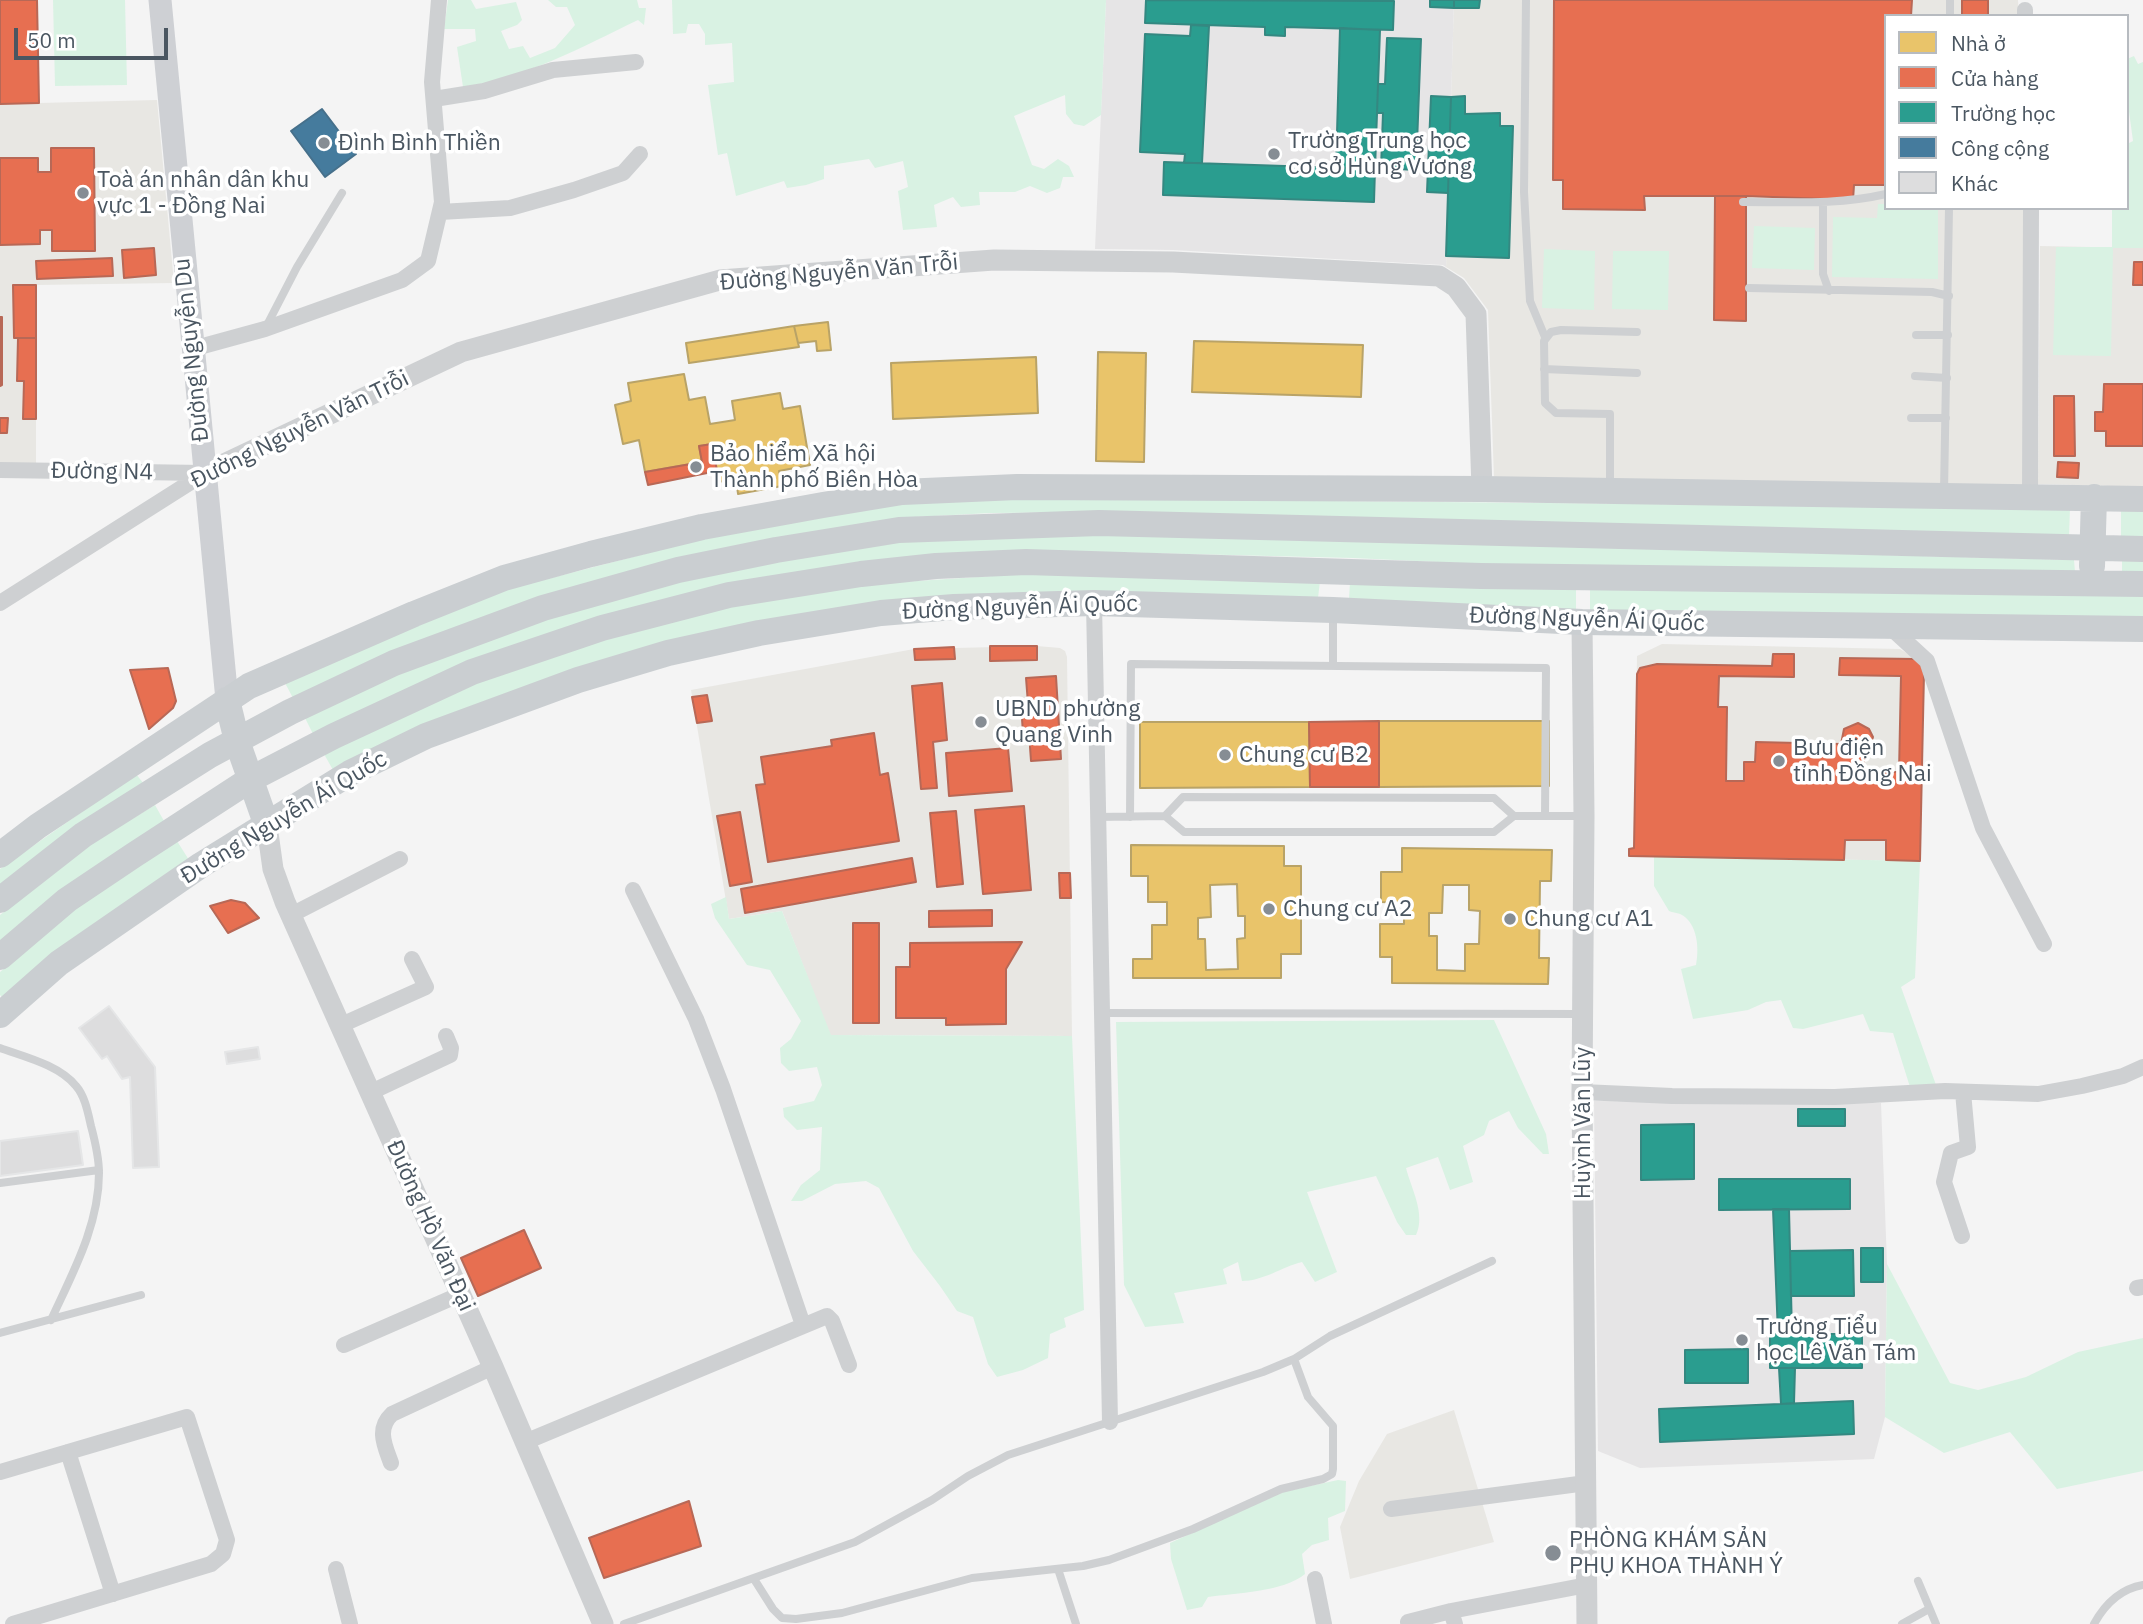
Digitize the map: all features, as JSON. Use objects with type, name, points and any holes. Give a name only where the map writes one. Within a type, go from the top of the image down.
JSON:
[{"type":"main road","name":"Đường Nguyễn Du","points":[[159,0],[227,700]]},
{"type":"main road","points":[[0,855],[38,826],[249,686],[316,656],[504,578],[689,530],[823,505],[902,492],[1017,487],[1482,489],[2143,499]]},
{"type":"main road","points":[[2092,584],[2094,498]]},
{"type":"main road","points":[[0,900],[83,835],[237,741],[290,712],[394,663],[543,608],[678,570],[776,550],[899,530],[1099,523],[2143,550]]},
{"type":"main road","name":"Đường Nguyễn Ái Quốc","points":[[0,957],[67,900],[251,779],[388,710],[472,672],[602,628],[729,595],[861,574],[936,566],[1026,562],[1584,577],[2143,584]]},
{"type":"main road","points":[[1333,610],[1334,569]]},
{"type":"main road","points":[[1582,622],[1584,577]]},
{"type":"main road","name":"Đường Nguyễn Ái Quốc","points":[[0,1015],[59,963],[201,865],[350,774],[426,736],[578,680],[668,653],[759,633],[881,613],[954,607],[1094,603],[1333,610],[1582,622],[2143,629]]},
{"type":"main road","points":[[227,700],[237,741],[267,826]]},
{"type":"street","points":[[192,349],[265,330],[402,280],[428,261],[442,202],[432,82],[439,0]]},
{"type":"street","points":[[434,99],[484,91],[553,70],[636,62]]},
{"type":"street","points":[[440,212],[510,208],[574,190],[623,173],[640,154]]},
{"type":"street","points":[[2030,496],[2031,210]]},
{"type":"street","name":"Đường Nguyễn Văn Trỗi","points":[[0,603],[205,473],[461,352],[720,280],[994,260],[1173,262],[1439,276],[1456,287],[1476,314],[1482,489]]},
{"type":"street","name":"Đường N4","points":[[0,470],[205,473]]},
{"type":"street","points":[[1094,603],[1110,1422]]},
{"type":"street","name":"Huỳnh Văn Lũy","points":[[1582,622],[1582,1093],[1587,1624]]},
{"type":"street","points":[[1890,627],[1927,661],[1983,828],[2044,944]]},
{"type":"street","name":"Đường Hồ Văn Đại","points":[[267,826],[273,869],[291,915],[369,1094],[494,1367],[603,1624]]},
{"type":"street","points":[[291,915],[400,859]]},
{"type":"street","points":[[633,890],[696,1019],[723,1089],[803,1325]]},
{"type":"street","points":[[340,1026],[426,987],[412,959]]},
{"type":"street","points":[[369,1094],[450,1055],[451,1048],[446,1036]]},
{"type":"street","points":[[1582,1093],[1835,1097],[1963,1093],[2038,1094],[2123,1076],[2143,1067]]},
{"type":"street","points":[[1962,1236],[1944,1178],[1951,1153],[1968,1147],[1963,1093]]},
{"type":"street","points":[[344,1345],[461,1294]]},
{"type":"street","points":[[525,1442],[803,1325],[830,1317],[849,1365]]},
{"type":"street","points":[[391,1464],[381,1438],[384,1424],[392,1413],[494,1367]]},
{"type":"street","points":[[0,1472],[187,1417],[226,1534],[226,1548],[218,1560],[211,1564],[13,1624]]},
{"type":"street","points":[[68,1452],[113,1594]]},
{"type":"street","points":[[1391,1509],[1586,1483]]},
{"type":"street","points":[[336,1569],[350,1624]]},
{"type":"street","points":[[1315,1579],[1324,1624]]},
{"type":"street","points":[[1404,1623],[1453,1617],[1587,1585]]},
{"type":"lane","points":[[1526,0],[1524,192],[1530,301],[1545,337],[1545,403],[1556,413],[1610,414],[1610,491]]},
{"type":"lane","points":[[265,330],[297,267],[342,193]]},
{"type":"lane","points":[[1743,202],[1823,202],[1866,199],[1884,194]]},
{"type":"lane","points":[[1823,202],[1823,274],[1829,291]]},
{"type":"lane","points":[[1944,495],[1949,210]]},
{"type":"lane","points":[[1749,288],[1932,292],[1949,296]]},
{"type":"lane","points":[[1545,337],[1551,332],[1561,330],[1637,332]]},
{"type":"lane","points":[[1916,335],[1948,335]]},
{"type":"lane","points":[[1544,369],[1637,373]]},
{"type":"lane","points":[[1915,376],[1947,378]]},
{"type":"lane","points":[[1911,418],[1946,418]]},
{"type":"lane","points":[[1333,610],[1333,665]]},
{"type":"lane","points":[[1130,817],[1131,664],[1546,668],[1545,816]]},
{"type":"lane","points":[[1164,816],[1183,797],[1210,797],[1494,798],[1514,816]]},
{"type":"lane","points":[[1098,817],[1164,816],[1184,832],[1494,832],[1514,816],[1584,816]]},
{"type":"lane","points":[[1101,1013],[1582,1014]]},
{"type":"lane","points":[[0,1048],[57,1071],[76,1085],[84,1100],[99,1170],[99,1189],[88,1236],[51,1320]]},
{"type":"lane","points":[[0,1183],[99,1170]]},
{"type":"lane","points":[[624,1624],[870,1535],[1007,1455],[1264,1372],[1294,1359],[1329,1336],[1492,1261]]},
{"type":"lane","points":[[0,1333],[141,1295]]},
{"type":"lane","points":[[754,1579],[782,1618],[842,1614],[972,1578],[1058,1569],[1109,1560],[1193,1529],[1280,1489],[1328,1477],[1333,1469],[1333,1426],[1308,1396],[1294,1359]]},
{"type":"lane","points":[[1058,1569],[1076,1624]]},
{"type":"lane","points":[[1918,1581],[1936,1624]]},
{"type":"lane","points":[[2094,1624],[2104,1609],[2122,1592],[2143,1585]]},
{"type":"lane","points":[[1902,1624],[1929,1609]]},
{"type":"shaded area","name":"Trường Trung học cơ sở Hùng Vương","points":[[1106,0],[1454,0],[1446,267],[1173,250],[1095,249]]},
{"type":"shaded area","points":[[1454,0],[2018,0],[2019,14],[1884,14],[1884,210],[2024,210],[2024,485],[1494,478],[1488,310],[1464,278],[1446,267]]},
{"type":"shaded area","name":"Toà án nhân dân khu vực 1 - Đồng Nai","points":[[157,100],[174,283],[36,285],[36,464],[0,463],[0,104]]},
{"type":"shaded area","points":[[2040,246],[2143,248],[2143,487],[2038,484]]},
{"type":"shaded area","name":"Bưu điện tỉnh Đồng Nai","points":[[1662,644],[1900,649],[1916,659],[1924,673],[1920,861],[1629,856],[1634,848],[1637,656]]},
{"type":"shaded area","points":[[1037,646],[1060,648],[1065,651],[1067,657],[1072,1036],[830,1035],[782,911],[729,919],[691,690],[914,649]]},
{"type":"shaded area","name":"Trường Tiểu học Lê Văn Tám","points":[[1594,1101],[1881,1103],[1887,1264],[1885,1417],[1874,1459],[1640,1468],[1598,1451]]},
{"type":"shaded area","points":[[1454,1410],[1494,1542],[1350,1579],[1340,1527],[1359,1481],[1387,1434]]},
{"type":"green space","points":[[53,0],[125,0],[127,85],[55,86]]},
{"type":"green space","points":[[448,0],[471,0],[476,9],[516,2],[522,20],[517,25],[501,31],[509,49],[523,46],[530,58],[555,48],[575,25],[567,7],[556,7],[548,0],[637,0],[639,8],[646,8],[644,25],[638,20],[531,69],[509,77],[463,87],[457,47],[476,41],[475,29],[444,29]]},
{"type":"green space","points":[[672,0],[1106,0],[1101,115],[1084,126],[1074,124],[1066,114],[1065,95],[1014,116],[1032,165],[1044,169],[1058,159],[1069,166],[1074,177],[1063,177],[1060,188],[1047,193],[1030,186],[1015,192],[979,192],[980,205],[961,207],[953,197],[934,205],[937,227],[903,230],[898,191],[908,187],[903,161],[875,168],[869,159],[824,166],[824,179],[787,188],[784,181],[736,196],[727,153],[718,155],[708,85],[734,82],[732,43],[705,45],[705,34],[699,24],[688,24],[686,33],[673,34]]},
{"type":"green space","points":[[2134,56],[2138,64],[2143,62],[2143,248],[2113,248],[2111,356],[2053,355],[2056,247],[2112,247],[2112,210],[2129,210],[2129,143],[2133,141],[2129,112],[2129,58]]},
{"type":"green space","points":[[1878,204],[1884,204],[1884,210],[1938,210],[1938,279],[1832,277],[1833,217],[1877,218]]},
{"type":"green space","points":[[1754,226],[1815,228],[1814,270],[1752,268]]},
{"type":"green space","points":[[1544,249],[1595,251],[1594,310],[1542,308]]},
{"type":"green space","points":[[1613,251],[1669,251],[1668,310],[1612,309]]},
{"type":"green space","points":[[1016,498],[2070,508],[2069,536],[1123,512],[990,513],[897,518],[790,536],[293,698],[285,683],[390,636],[508,589],[703,539],[904,503]]},
{"type":"green space","points":[[2121,510],[2143,510],[2143,538],[2121,538]]},
{"type":"green space","points":[[1116,535],[2074,560],[2075,572],[1480,564],[1024,550],[727,584],[313,734],[305,718],[399,674],[551,617],[678,582],[899,541]]},
{"type":"green space","points":[[2122,561],[2143,561],[2143,573],[2122,573]]},
{"type":"green space","points":[[1023,574],[1320,581],[1318,598],[754,622],[333,770],[324,754],[479,681],[605,640],[730,607],[871,584]]},
{"type":"green space","points":[[1350,582],[1576,589],[1576,610],[1349,599]]},
{"type":"green space","points":[[1590,589],[2143,596],[2143,617],[1590,610]]},
{"type":"green space","points":[[136,774],[144,784],[0,885],[0,869]]},
{"type":"green space","points":[[155,805],[164,821],[0,941],[0,915],[90,844]]},
{"type":"green space","points":[[177,841],[189,860],[2,997],[0,995],[0,972],[74,910]]},
{"type":"green space","points":[[1654,856],[1920,861],[1915,978],[1901,987],[1936,1085],[1910,1087],[1893,1033],[1870,1031],[1863,1014],[1803,1029],[1793,1028],[1781,1000],[1766,1002],[1748,1010],[1693,1019],[1681,969],[1696,965],[1695,933],[1685,917],[1669,911],[1654,886]]},
{"type":"green space","points":[[726,897],[729,919],[782,911],[831,1035],[1072,1036],[1084,1310],[1064,1318],[1066,1327],[1050,1334],[1048,1358],[1023,1370],[997,1377],[988,1364],[973,1317],[957,1311],[913,1251],[879,1188],[866,1181],[835,1184],[802,1201],[791,1201],[801,1185],[820,1170],[822,1127],[797,1130],[784,1117],[783,1108],[814,1101],[822,1085],[817,1067],[789,1071],[781,1063],[780,1048],[791,1039],[801,1021],[770,970],[747,965],[715,918],[711,904]]},
{"type":"green space","points":[[1494,1020],[1546,1134],[1549,1154],[1543,1154],[1518,1128],[1509,1111],[1489,1121],[1484,1135],[1463,1146],[1473,1182],[1450,1190],[1438,1157],[1406,1168],[1419,1210],[1416,1235],[1406,1235],[1397,1222],[1376,1176],[1307,1192],[1337,1272],[1315,1282],[1302,1262],[1257,1279],[1242,1281],[1238,1262],[1223,1269],[1227,1284],[1174,1293],[1184,1323],[1145,1327],[1124,1285],[1116,1022]]},
{"type":"green space","points":[[1887,1264],[1950,1383],[1978,1390],[2026,1377],[2078,1352],[2143,1338],[2143,1471],[2057,1489],[2010,1432],[1944,1453],[1885,1417]]},
{"type":"green space","points":[[1338,1480],[1346,1481],[1345,1511],[1328,1518],[1329,1540],[1312,1545],[1302,1554],[1305,1574],[1272,1588],[1208,1597],[1202,1607],[1187,1610],[1171,1559],[1170,1543],[1283,1492]]},
{"type":"building: Nhà ở","points":[[828,322],[831,350],[817,351],[816,341],[798,343],[794,326]]},
{"type":"building: Nhà ở","points":[[794,326],[799,347],[689,363],[686,343]]},
{"type":"building: Nhà ở","points":[[1194,341],[1363,345],[1361,397],[1192,392]]},
{"type":"building: Nhà ở","points":[[1098,352],[1146,353],[1144,462],[1096,461]]},
{"type":"building: Nhà ở","points":[[1036,357],[1038,413],[893,419],[891,363]]},
{"type":"building: Nhà ở","points":[[684,374],[689,400],[705,397],[710,424],[735,420],[732,401],[780,393],[783,409],[800,406],[810,465],[779,471],[782,486],[738,494],[736,478],[719,482],[712,444],[699,446],[702,462],[645,472],[639,440],[623,444],[615,405],[631,401],[628,383]]},
{"type":"building: Nhà ở","points":[[1379,721],[1549,721],[1549,786],[1379,787]]},
{"type":"building: Nhà ở","name":"Chung cư B2","points":[[1140,722],[1309,722],[1310,787],[1140,788]]},
{"type":"building: Nhà ở","name":"Chung cư A2","points":[[1131,845],[1284,846],[1284,866],[1301,866],[1301,954],[1281,954],[1281,978],[1133,978],[1133,959],[1152,959],[1152,925],[1167,925],[1167,902],[1148,902],[1148,876],[1131,876]],"holes":[[[1237,884],[1238,916],[1245,916],[1245,938],[1237,939],[1238,969],[1206,970],[1205,939],[1198,939],[1198,918],[1211,917],[1210,885]]]},
{"type":"building: Nhà ở","name":"Chung cư A1","points":[[1402,848],[1552,850],[1551,881],[1540,881],[1539,958],[1549,958],[1548,984],[1392,983],[1392,957],[1380,957],[1380,924],[1404,924],[1404,903],[1381,902],[1381,872],[1402,872]],"holes":[[[1443,885],[1469,885],[1469,910],[1480,911],[1479,944],[1465,944],[1465,971],[1437,970],[1437,936],[1429,936],[1429,913],[1442,913]]]},
{"type":"building: Cửa hàng","points":[[0,0],[37,0],[39,103],[0,104]]},
{"type":"building: Cửa hàng","points":[[1554,0],[1912,0],[1911,14],[1884,14],[1884,185],[1854,185],[1853,200],[1644,196],[1645,210],[1563,209],[1563,180],[1553,180]]},
{"type":"building: Cửa hàng","points":[[1962,0],[1988,0],[1988,14],[1962,14]]},
{"type":"building: Cửa hàng","points":[[51,148],[94,148],[95,251],[52,251],[52,230],[40,230],[40,244],[0,245],[0,158],[38,158],[38,172],[51,172]]},
{"type":"building: Cửa hàng","points":[[1715,196],[1746,196],[1746,321],[1714,320]]},
{"type":"building: Cửa hàng","points":[[154,248],[156,275],[124,278],[122,250]]},
{"type":"building: Cửa hàng","points":[[112,258],[113,276],[37,279],[36,261]]},
{"type":"building: Cửa hàng","points":[[2134,262],[2143,262],[2143,285],[2133,285]]},
{"type":"building: Cửa hàng","points":[[13,285],[36,285],[36,338],[14,338]]},
{"type":"building: Cửa hàng","points":[[0,317],[2,385],[0,386]]},
{"type":"building: Cửa hàng","points":[[18,338],[36,338],[36,419],[23,419],[24,381],[17,381]]},
{"type":"building: Cửa hàng","points":[[2104,384],[2143,384],[2143,446],[2106,446],[2106,431],[2095,431],[2095,412],[2103,412]]},
{"type":"building: Cửa hàng","points":[[2054,396],[2074,396],[2075,456],[2054,456]]},
{"type":"building: Cửa hàng","points":[[0,418],[8,418],[7,433],[0,433]]},
{"type":"building: Cửa hàng","name":"Bảo hiểm Xã hội Thành phố Biên Hòa","points":[[712,444],[717,471],[648,485],[645,472],[702,462],[699,446]]},
{"type":"building: Cửa hàng","points":[[2058,462],[2079,463],[2078,478],[2057,477]]},
{"type":"building: Cửa hàng","points":[[990,646],[1037,646],[1037,660],[990,661]]},
{"type":"building: Cửa hàng","points":[[954,647],[955,659],[915,660],[914,649]]},
{"type":"building: Cửa hàng","name":"Bưu điện tỉnh Đồng Nai","points":[[1773,654],[1794,654],[1794,677],[1719,676],[1718,707],[1727,707],[1726,781],[1744,781],[1744,762],[1755,762],[1756,742],[1841,744],[1844,729],[1858,723],[1869,729],[1873,737],[1870,747],[1864,753],[1864,772],[1899,772],[1901,676],[1839,675],[1840,658],[1916,659],[1920,662],[1924,673],[1920,861],[1886,860],[1886,840],[1845,840],[1844,860],[1629,856],[1629,849],[1634,848],[1637,674],[1640,668],[1657,664],[1772,666]]},
{"type":"building: Cửa hàng","points":[[168,668],[176,701],[173,708],[149,729],[130,670]]},
{"type":"building: Cửa hàng","points":[[1056,676],[1061,759],[1031,761],[1029,733],[1023,733],[1021,705],[1028,704],[1026,678]]},
{"type":"building: Cửa hàng","points":[[942,683],[947,740],[933,742],[937,788],[921,789],[912,686]]},
{"type":"building: Cửa hàng","points":[[707,695],[712,721],[697,723],[692,697]]},
{"type":"building: Cửa hàng","points":[[1379,721],[1379,787],[1310,787],[1309,722]]},
{"type":"building: Cửa hàng","points":[[874,733],[880,775],[888,773],[899,841],[768,862],[756,785],[765,784],[761,757],[832,746],[831,740]]},
{"type":"building: Cửa hàng","points":[[1008,748],[1012,791],[949,796],[946,753]]},
{"type":"building: Cửa hàng","points":[[1024,806],[1031,890],[983,894],[975,810]]},
{"type":"building: Cửa hàng","points":[[956,811],[963,884],[937,887],[930,813]]},
{"type":"building: Cửa hàng","points":[[740,812],[752,882],[730,886],[717,816]]},
{"type":"building: Cửa hàng","points":[[912,858],[916,882],[745,913],[741,889]]},
{"type":"building: Cửa hàng","points":[[1059,873],[1070,873],[1071,898],[1060,898]]},
{"type":"building: Cửa hàng","points":[[231,900],[245,903],[259,918],[228,933],[210,906]]},
{"type":"building: Cửa hàng","points":[[992,910],[992,926],[929,927],[929,911]]},
{"type":"building: Cửa hàng","points":[[853,923],[879,923],[879,1023],[853,1023]]},
{"type":"building: Cửa hàng","points":[[1022,942],[1006,969],[1006,1024],[946,1025],[946,1018],[896,1018],[896,967],[910,967],[910,943]]},
{"type":"building: Cửa hàng","points":[[524,1230],[541,1268],[478,1296],[461,1258]]},
{"type":"building: Cửa hàng","points":[[689,1501],[701,1546],[604,1578],[589,1538]]},
{"type":"building: Trường học","points":[[1146,0],[1394,1],[1393,30],[1285,27],[1285,36],[1265,35],[1265,27],[1145,23]]},
{"type":"building: Trường học","points":[[1430,0],[1454,0],[1454,8],[1430,7]]},
{"type":"building: Trường học","points":[[1454,0],[1480,0],[1479,8],[1454,8]]},
{"type":"building: Trường học","points":[[1191,25],[1209,26],[1202,163],[1184,163],[1185,154],[1140,152],[1145,34],[1190,36]]},
{"type":"building: Trường học","points":[[1340,28],[1380,30],[1375,169],[1336,168]]},
{"type":"building: Trường học","points":[[1387,38],[1421,39],[1416,170],[1381,168],[1383,113],[1377,113],[1378,84],[1385,84]]},
{"type":"building: Trường học","points":[[1431,96],[1451,97],[1448,193],[1427,192]]},
{"type":"building: Trường học","points":[[1465,96],[1465,114],[1500,113],[1500,126],[1513,126],[1509,258],[1446,256],[1451,97]]},
{"type":"building: Trường học","points":[[1164,162],[1375,169],[1374,202],[1163,195]]},
{"type":"building: Trường học","points":[[1798,1109],[1845,1109],[1845,1126],[1798,1126]]},
{"type":"building: Trường học","points":[[1694,1124],[1694,1179],[1641,1180],[1641,1125]]},
{"type":"building: Trường học","points":[[1719,1179],[1850,1179],[1850,1209],[1719,1210]]},
{"type":"building: Trường học","points":[[1773,1209],[1789,1209],[1792,1334],[1778,1334]]},
{"type":"building: Trường học","points":[[1861,1248],[1883,1248],[1883,1282],[1861,1282]]},
{"type":"building: Trường học","points":[[1853,1250],[1854,1296],[1791,1296],[1790,1251]]},
{"type":"building: Trường học","points":[[1770,1334],[1862,1334],[1862,1368],[1770,1368]]},
{"type":"building: Trường học","points":[[1748,1349],[1748,1383],[1685,1383],[1685,1350]]},
{"type":"building: Trường học","points":[[1779,1368],[1795,1368],[1794,1403],[1781,1404]]},
{"type":"building: Trường học","points":[[1853,1401],[1854,1434],[1660,1442],[1659,1409]]},
{"type":"building: Công cộng","name":"Đình Bình Thiền","points":[[322,109],[356,154],[325,177],[291,131]]},
{"type":"building: Khác","points":[[109,1006],[155,1067],[159,1167],[133,1168],[130,1077],[122,1079],[107,1056],[102,1059],[79,1028]]},
{"type":"building: Khác","points":[[258,1047],[260,1059],[227,1064],[225,1052]]},
{"type":"building: Khác","points":[[78,1131],[83,1165],[0,1176],[0,1141]]},
{"type":"place","name":"Đình Bình Thiền","points":[[324,143]]},
{"type":"place","name":"Trường Trung học cơ sở Hùng Vương","points":[[1274,154]]},
{"type":"place","name":"Toà án nhân dân khu vực 1 - Đồng Nai","points":[[83,193]]},
{"type":"place","name":"Bảo hiểm Xã hội Thành phố Biên Hòa","points":[[696,467]]},
{"type":"place","name":"UBND phường Quang Vinh","points":[[981,722]]},
{"type":"place","name":"Chung cư B2","points":[[1225,755]]},
{"type":"place","name":"Bưu điện tỉnh Đồng Nai","points":[[1779,761]]},
{"type":"place","name":"Chung cư A2","points":[[1269,909]]},
{"type":"place","name":"Chung cư A1","points":[[1510,919]]},
{"type":"place","name":"Trường Tiểu học Lê Văn Tám","points":[[1742,1340]]},
{"type":"place","name":"PHÒNG KHÁM SẢN PHỤ KHOA THÀNH Ý","points":[[1553,1553]]}]
